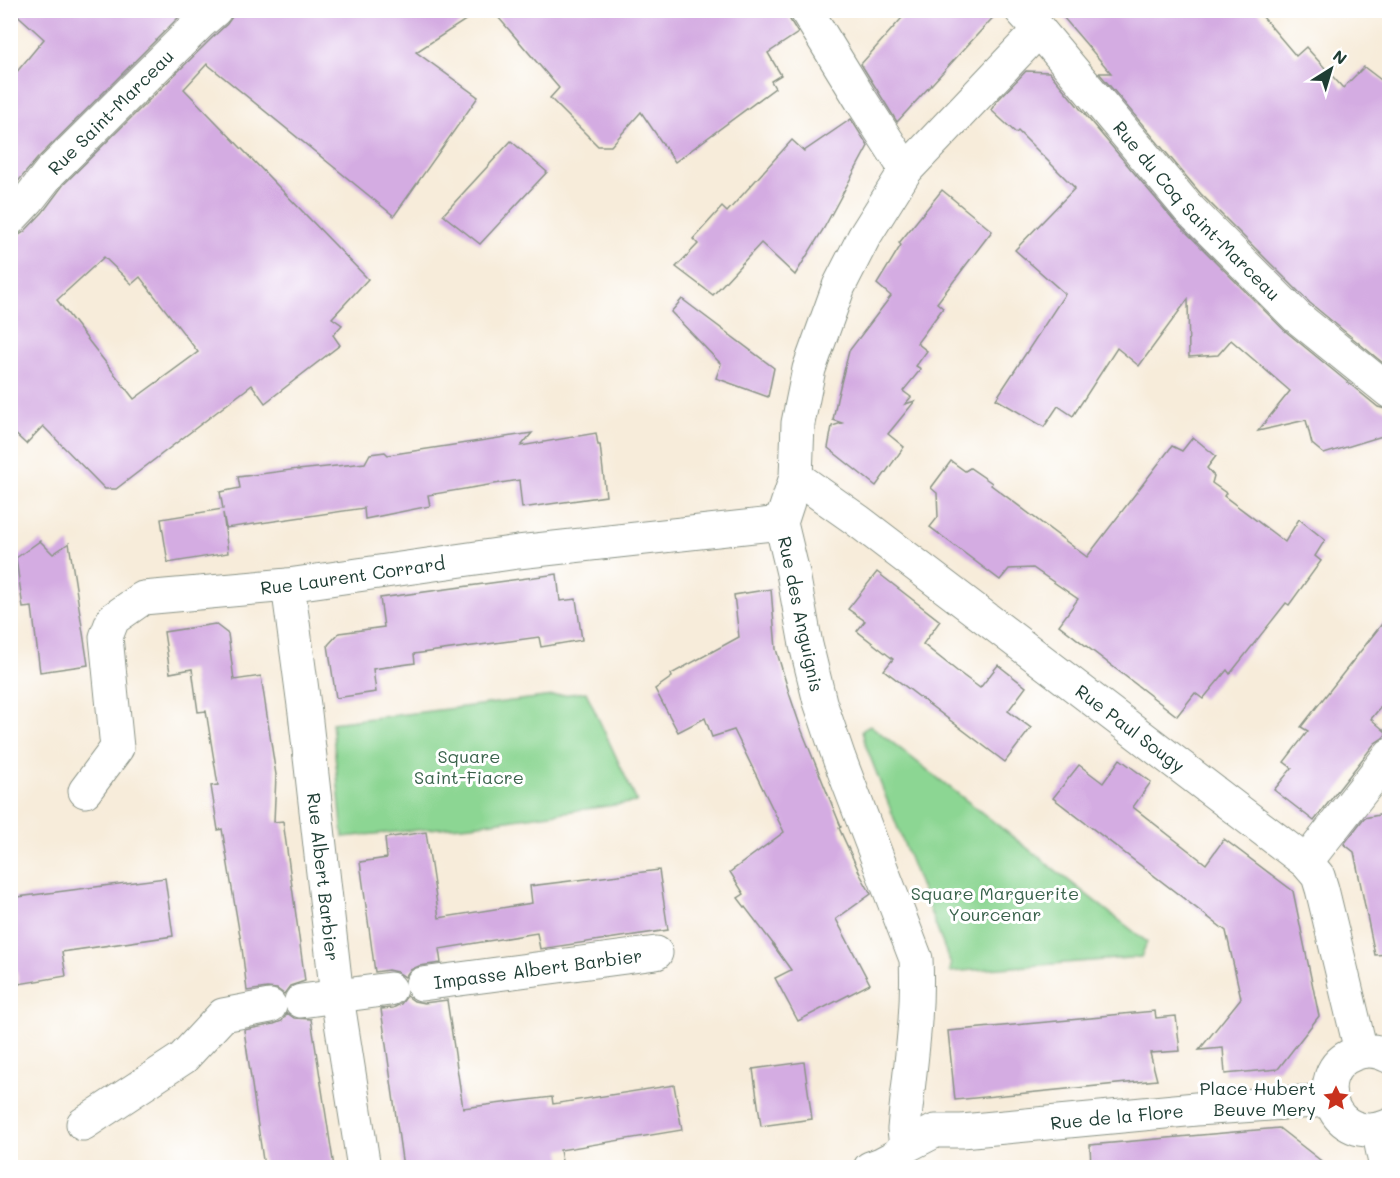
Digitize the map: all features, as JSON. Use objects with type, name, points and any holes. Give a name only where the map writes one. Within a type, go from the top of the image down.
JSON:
[{"type":"street","name":"Rue Saint-Marceau","points":[[10,219],[28,201],[50,172],[215,10]]},
{"type":"street","points":[[806,10],[906,170]]},
{"type":"street","name":"Rue des Anguignis","points":[[892,1159],[904,1129],[916,1018],[916,959],[839,759],[820,702],[781,523],[796,477],[798,423],[809,369],[839,286],[864,237],[906,170],[1030,20]]},
{"type":"street","name":"Rue du Coq Saint-Marceau","points":[[1030,20],[1187,207],[1296,317],[1389,392]]},
{"type":"street","name":"Rue Paul Sougy","points":[[796,477],[857,520],[1306,862],[1318,876],[1375,1054]]},
{"type":"street","name":"Rue Laurent Corrard","points":[[85,791],[117,748],[106,637],[113,619],[142,598],[288,585],[518,552],[781,523]]},
{"type":"street","name":"Rue Albert Barbier","points":[[288,585],[337,997],[364,1167]]},
{"type":"street","points":[[1306,862],[1389,755]]},
{"type":"street","name":"Impasse Albert Barbier","points":[[422,984],[656,953]]},
{"type":"street","points":[[83,1124],[183,1058],[223,1014],[390,989]]},
{"type":"street","points":[[1375,1054],[1349,1056],[1338,1064],[1330,1081],[1330,1100],[1335,1112],[1354,1128],[1366,1130],[1384,1127],[1386,1167]]},
{"type":"street","name":"Rue de la Flore","points":[[892,1159],[935,1131],[962,1131],[1196,1109],[1330,1100]]},
{"type":"green space","name":"Square Saint-Fiacre","points":[[586,692],[637,802],[472,825],[343,837],[332,723]]},
{"type":"green space","name":"Square Marguerite Yourcenar","points":[[870,725],[1147,942],[1141,957],[950,972],[951,965],[866,746],[862,731]]},
{"type":"building","points":[[12,10],[186,10],[37,159],[10,191],[10,80],[44,39]]},
{"type":"building","points":[[233,10],[481,10],[416,52],[478,97],[394,216],[207,64],[184,89],[368,279],[332,318],[342,325],[333,335],[340,345],[265,403],[252,385],[116,489],[105,489],[43,426],[26,444],[10,429],[10,237],[16,237],[24,232],[64,184],[232,17]],"holes":[[[104,257],[132,284],[140,277],[198,352],[134,399],[57,300]]]},
{"type":"building","points":[[492,10],[787,10],[798,33],[768,53],[781,75],[771,81],[775,88],[675,162],[641,112],[611,146],[598,146],[550,98],[559,88]]},
{"type":"building","points":[[909,10],[1000,10],[897,122],[861,64]]},
{"type":"building","points":[[1057,10],[1257,10],[1296,56],[1306,47],[1343,88],[1364,67],[1389,86],[1389,368],[1310,303],[1201,194],[1099,73],[1111,73]]},
{"type":"building","points":[[1026,71],[1049,72],[1173,219],[1284,330],[1378,407],[1389,410],[1389,434],[1324,454],[1312,444],[1306,420],[1258,431],[1290,391],[1231,340],[1218,355],[1189,357],[1188,299],[1139,366],[1117,348],[1073,416],[1058,406],[1044,427],[996,399],[1065,294],[1015,250],[1075,188],[1018,131],[1016,133],[991,110]]},
{"type":"building","points":[[851,119],[868,146],[824,228],[795,275],[761,243],[713,295],[676,267],[698,244],[693,239],[722,207],[727,212],[792,140],[804,151]]},
{"type":"building","points":[[511,141],[547,172],[480,244],[443,215]]},
{"type":"building","points":[[942,190],[992,231],[937,303],[943,308],[917,343],[927,351],[916,366],[921,369],[903,391],[911,397],[905,404],[915,401],[888,434],[904,447],[876,486],[828,448],[832,426],[842,423],[833,420],[837,399],[849,351],[891,296],[877,284],[901,245],[899,243]]},
{"type":"building","points":[[682,299],[774,368],[768,397],[716,378],[721,364],[671,312]]},
{"type":"building","points":[[532,433],[521,446],[596,433],[598,445],[600,445],[606,496],[522,508],[519,480],[428,495],[430,506],[365,519],[364,508],[226,528],[223,513],[228,553],[168,563],[161,519],[223,509],[220,492],[240,488],[238,477],[365,463],[370,454],[385,452],[388,455]]},
{"type":"building","points":[[1193,437],[1216,456],[1207,468],[1214,476],[1212,483],[1226,493],[1224,496],[1285,542],[1299,519],[1325,540],[1315,556],[1321,561],[1289,605],[1286,603],[1230,674],[1227,670],[1203,699],[1195,693],[1177,716],[1059,625],[1078,599],[1033,568],[1009,569],[1000,580],[930,527],[938,517],[937,493],[931,488],[951,461],[965,471],[970,468],[1087,557],[1172,446],[1182,451]]},
{"type":"building","points":[[40,541],[53,554],[69,543],[88,665],[40,672],[32,607],[23,608],[16,558]]},
{"type":"building","points":[[877,572],[940,621],[923,644],[957,671],[980,688],[998,665],[1026,687],[1008,711],[1031,728],[1005,762],[884,670],[893,659],[857,631],[865,621],[848,609]]},
{"type":"building","points":[[557,574],[560,601],[576,599],[582,640],[541,647],[539,637],[414,654],[415,663],[373,669],[376,692],[336,698],[328,645],[339,633],[384,627],[380,598]]},
{"type":"building","points":[[771,589],[776,649],[790,696],[841,827],[839,828],[871,894],[836,919],[870,984],[798,1021],[775,978],[791,970],[738,898],[744,894],[730,872],[784,832],[734,730],[712,737],[705,718],[678,732],[655,689],[672,677],[671,674],[739,637],[734,595]]},
{"type":"building","points":[[1389,615],[1389,697],[1371,719],[1387,733],[1375,743],[1314,821],[1274,790],[1292,768],[1284,762],[1308,731],[1301,727]]},
{"type":"building","points":[[215,624],[228,634],[234,680],[261,676],[276,775],[274,822],[283,821],[305,981],[290,986],[284,994],[277,989],[267,988],[247,991],[222,829],[218,830],[211,786],[218,785],[206,711],[198,712],[192,669],[170,673],[164,632]]},
{"type":"building","points":[[1120,759],[1151,782],[1133,807],[1206,864],[1224,839],[1293,891],[1319,1016],[1278,1069],[1225,1074],[1223,1048],[1199,1050],[1241,998],[1226,931],[1053,798],[1079,765],[1103,783]]},
{"type":"building","points":[[1389,813],[1389,954],[1375,955],[1354,852],[1344,844],[1364,818]]},
{"type":"building","points":[[426,832],[439,918],[532,903],[530,886],[659,870],[668,930],[540,949],[537,933],[439,949],[441,963],[419,966],[410,970],[405,977],[388,970],[375,972],[360,862],[387,858],[385,838]]},
{"type":"building","points":[[165,878],[173,936],[62,952],[66,976],[19,984],[10,935],[10,898]]},
{"type":"building","points":[[407,996],[414,1001],[424,1003],[447,1000],[463,1108],[552,1097],[553,1104],[674,1085],[682,1130],[560,1150],[563,1167],[403,1167],[381,1009],[393,1008],[401,1004]]},
{"type":"building","points":[[1155,1011],[1156,1018],[1176,1016],[1180,1051],[1150,1053],[1157,1080],[955,1100],[948,1031]]},
{"type":"building","points":[[287,1013],[294,1018],[311,1019],[334,1167],[264,1167],[244,1030],[282,1021]]},
{"type":"building","points":[[804,1062],[812,1119],[761,1126],[753,1069]]},
{"type":"building","points":[[1279,1128],[1329,1167],[1091,1167],[1090,1145]]},
{"type":"place","name":"Place Hubert Beuve Mery","points":[[1336,1098]]}]
